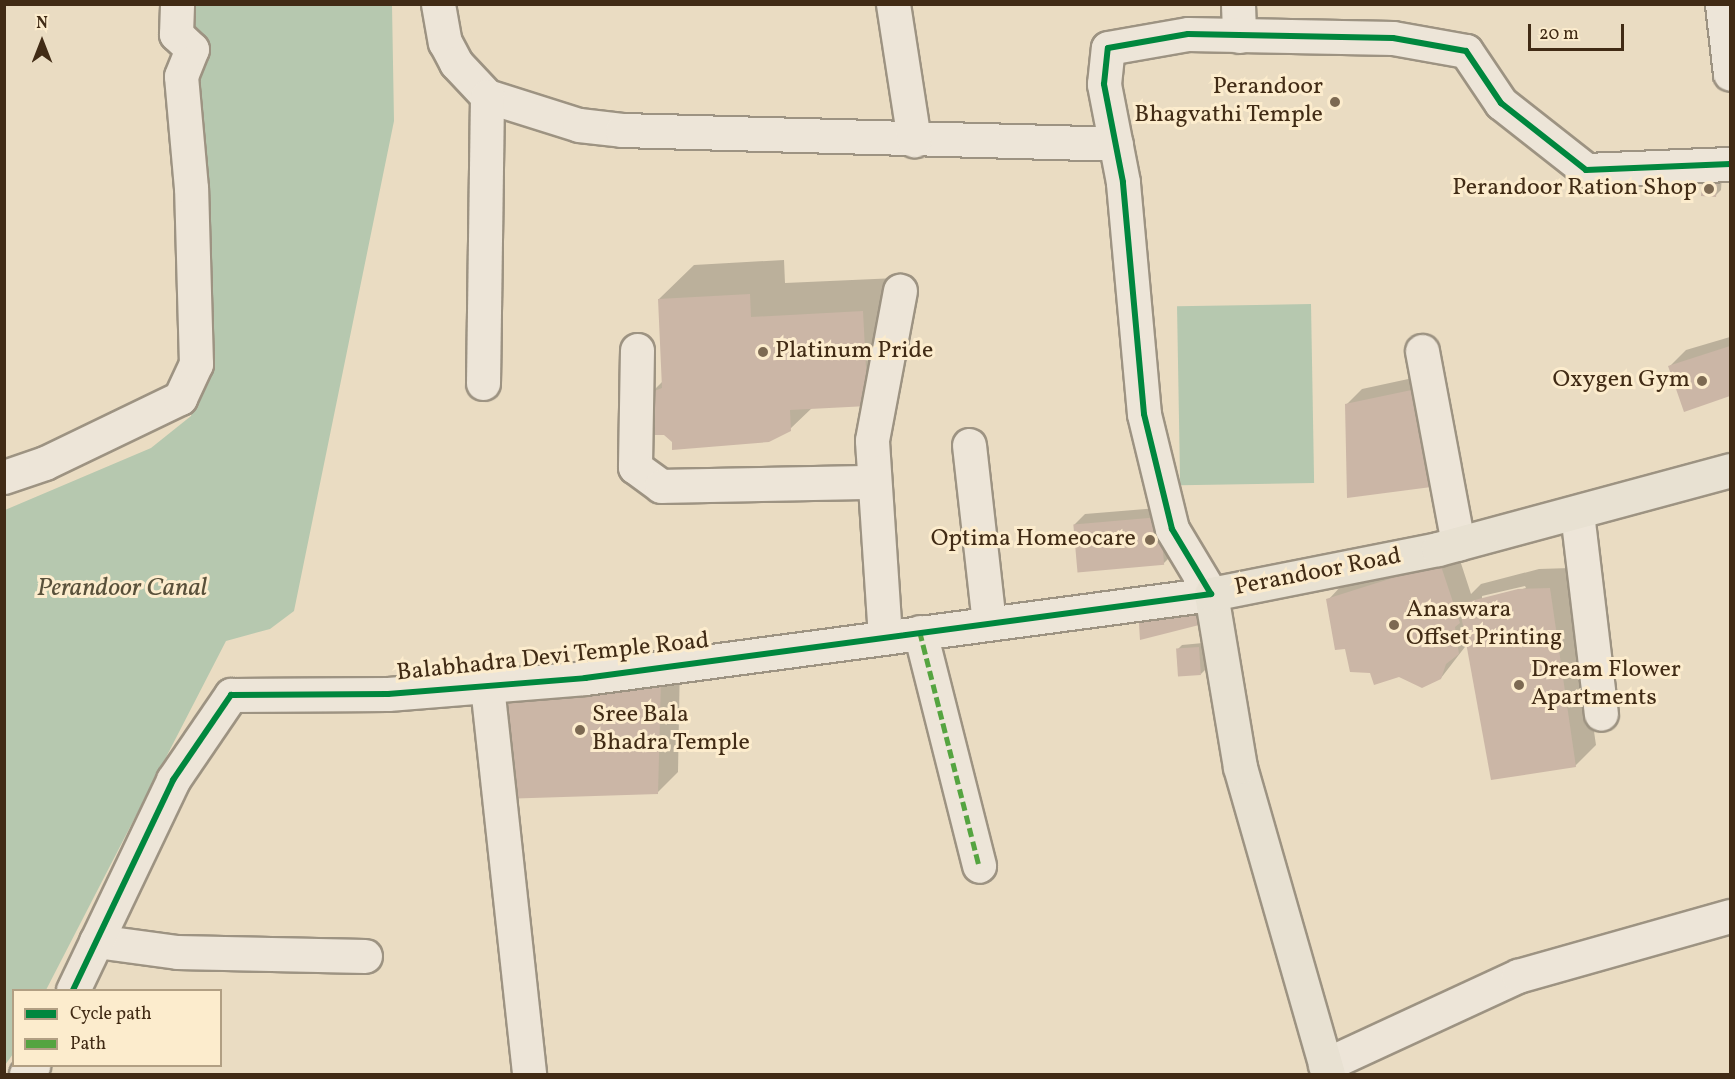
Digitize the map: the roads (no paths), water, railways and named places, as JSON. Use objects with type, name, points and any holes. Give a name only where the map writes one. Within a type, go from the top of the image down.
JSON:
[{"type":"main road","name":"Perandoor Road","points":[[1326,1070],[1240,767],[1211,594],[1458,544],[1731,470]]},
{"type":"street","points":[[4,477],[45,463],[180,398],[196,364],[191,189],[182,76],[192,49],[176,34],[177,4]]},
{"type":"street","points":[[438,4],[445,42],[456,63],[488,96],[579,125],[621,130],[1116,144]]},
{"type":"street","points":[[893,4],[914,140]]},
{"type":"street","points":[[1722,4],[1731,74]]},
{"type":"street","points":[[1211,594],[1172,529],[1144,414],[1123,182],[1104,84],[1108,48],[1188,34],[1238,20],[1394,38],[1466,51],[1501,103],[1586,170],[1731,164]]},
{"type":"street","points":[[483,383],[488,96]]},
{"type":"street","points":[[885,637],[872,440],[900,291]]},
{"type":"street","points":[[637,350],[635,467],[661,486],[874,482]]},
{"type":"street","points":[[1422,351],[1458,544]]},
{"type":"street","points":[[969,445],[989,623]]},
{"type":"street","points":[[1576,513],[1601,714]]},
{"type":"street","name":"Balabhadra Devi Temple Road","points":[[73,989],[173,780],[231,695],[388,694],[585,678],[1211,594]]},
{"type":"street","points":[[920,632],[979,866]]},
{"type":"street","points":[[487,686],[529,1074]]},
{"type":"street","points":[[1326,1070],[1518,976],[1731,916]]},
{"type":"street","points":[[96,941],[177,952],[364,956]]},
{"type":"water","name":"Perandoor Canal","points":[[189,5],[392,5],[394,121],[294,611],[270,629],[226,641],[47,989],[12,989],[12,1055],[5,1065],[5,510],[151,448],[191,416],[211,342]]},
{"type":"water","points":[[1311,304],[1314,483],[1180,485],[1177,306]]},
{"type":"place","name":"Perandoor Bhagvathi Temple","points":[[1335,102]]},
{"type":"place","name":"Perandoor Ration Shop","points":[[1709,189]]},
{"type":"place","name":"Platinum Pride","points":[[763,352]]},
{"type":"place","name":"Oxygen Gym","points":[[1702,381]]},
{"type":"place","name":"Optima Homeocare","points":[[1150,540]]},
{"type":"place","name":"Anaswara Offset Printing","points":[[1394,625]]},
{"type":"place","name":"Dream Flower Apartments","points":[[1519,685]]},
{"type":"place","name":"Sree Bala Bhadra Temple","points":[[580,730]]}]
